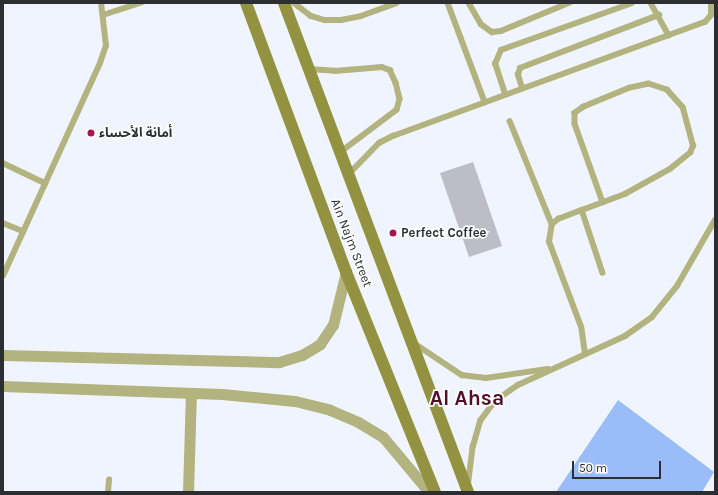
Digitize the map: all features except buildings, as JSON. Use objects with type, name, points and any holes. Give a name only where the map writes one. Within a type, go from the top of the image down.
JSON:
[{"type":"main road","name":"Ain Najm Street","points":[[246,3],[346,272],[435,492]]},
{"type":"main road","name":"Ain Najm Street","points":[[284,3],[467,491]]},
{"type":"street","points":[[3,355],[279,362],[302,355],[320,344],[333,326],[346,272]]},
{"type":"street","points":[[3,386],[191,392],[295,401],[337,413],[358,422],[383,438],[429,492]]},
{"type":"street","points":[[188,492],[191,392]]},
{"type":"lane","points":[[3,276],[100,64],[106,46],[101,3]]},
{"type":"lane","points":[[103,15],[140,3]]},
{"type":"lane","points":[[294,3],[311,16],[325,20],[341,20],[397,3]]},
{"type":"lane","points":[[448,3],[485,102]]},
{"type":"lane","points":[[470,3],[480,24],[492,32],[501,31],[569,3]]},
{"type":"lane","points":[[505,94],[495,64],[501,50],[632,3]]},
{"type":"lane","points":[[651,3],[659,15],[669,36]]},
{"type":"lane","points":[[348,175],[379,142],[505,94],[705,22],[711,15],[711,3]]},
{"type":"lane","points":[[522,88],[518,75],[520,68],[659,15]]},
{"type":"lane","points":[[308,69],[335,71],[382,67],[390,70],[396,83],[400,99],[397,110],[339,153]]},
{"type":"lane","points":[[552,224],[558,219],[603,202],[658,177],[690,153],[694,146],[683,108],[667,90],[649,84],[630,88],[584,107],[575,113],[575,124],[603,202]]},
{"type":"lane","points":[[510,121],[552,224],[550,242],[581,327],[585,354]]},
{"type":"lane","points":[[3,163],[45,183]]},
{"type":"lane","points":[[582,210],[603,273]]},
{"type":"lane","points":[[467,491],[473,446],[480,420],[495,401],[518,385],[625,336],[652,317],[677,286],[715,220]]},
{"type":"lane","points":[[3,222],[23,231]]},
{"type":"lane","points":[[410,340],[462,375],[486,378],[510,376],[557,367]]},
{"type":"lane","points":[[108,492],[109,480]]},
{"type":"water","points":[[618,400],[714,472],[702,492],[556,492]]},
{"type":"place","name":"أمانة الأحساء","points":[[91,133]]},
{"type":"place","name":"Perfect Coffee","points":[[393,233]]},
{"type":"district","name":"Al Ahsa","points":[[467,398]]}]
